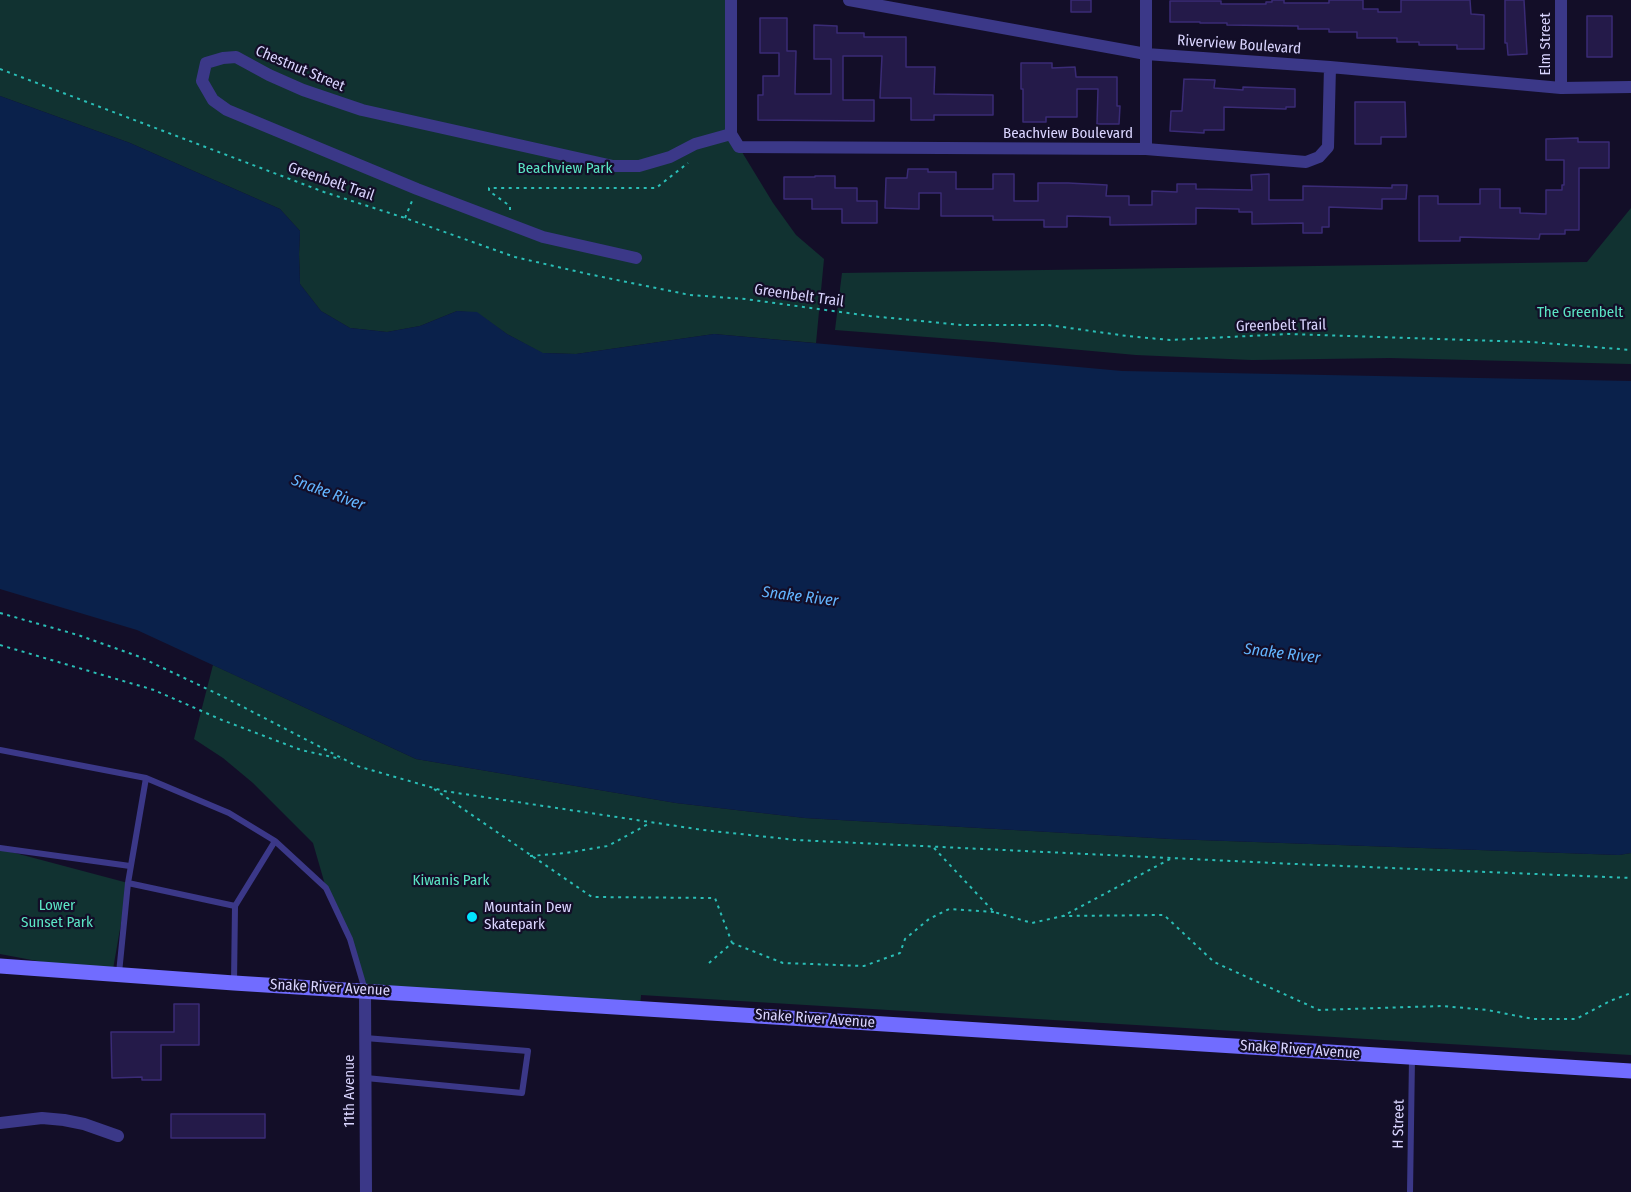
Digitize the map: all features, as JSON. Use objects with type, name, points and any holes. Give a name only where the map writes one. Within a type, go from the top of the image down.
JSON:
[{"type":"main road","name":"Snake River Avenue","points":[[0,966],[234,983],[1631,1071]]},
{"type":"street","points":[[730,134],[731,0]]},
{"type":"street","name":"Riverview Boulevard","points":[[849,0],[1146,54],[1330,67],[1561,88],[1631,87]]},
{"type":"street","points":[[1146,0],[1146,149]]},
{"type":"street","name":"Elm Street","points":[[1561,0],[1561,88]]},
{"type":"street","name":"Chestnut Street","points":[[636,258],[543,237],[417,189],[227,110],[213,100],[202,81],[206,63],[236,57],[303,90],[362,110],[614,166],[639,166],[670,157],[695,144],[730,134]]},
{"type":"street","name":"Beachview Boulevard","points":[[730,134],[739,147],[1146,149],[1306,162],[1319,157],[1328,147],[1330,67]]},
{"type":"street","name":"11th Avenue","points":[[365,990],[366,1192]]},
{"type":"street","points":[[0,1123],[42,1118],[64,1120],[84,1124],[118,1136]]},
{"type":"lane","points":[[0,750],[146,778],[229,813],[275,841],[326,888],[350,939],[365,990]]},
{"type":"lane","points":[[118,975],[130,866],[146,778]]},
{"type":"lane","points":[[234,983],[235,906],[275,841]]},
{"type":"lane","points":[[0,848],[130,866]]},
{"type":"lane","points":[[128,883],[235,906]]},
{"type":"lane","points":[[365,1038],[528,1051],[522,1093],[365,1078]]},
{"type":"lane","name":"H Street","points":[[1410,1192],[1412,1057]]},
{"type":"path","name":"Greenbelt Trail","points":[[0,69],[324,192],[515,257],[690,295],[745,299],[870,316],[962,325],[1048,325],[1170,340],[1289,334],[1531,342],[1631,350]]},
{"type":"path","points":[[511,225],[510,206],[489,191],[489,188],[656,188],[688,164]]},
{"type":"path","points":[[405,218],[417,189]]},
{"type":"path","points":[[0,613],[78,635],[140,657],[222,696],[357,766],[444,791],[704,830],[796,840],[1631,878]]},
{"type":"path","points":[[0,645],[154,690],[222,720],[301,750],[344,759]]},
{"type":"path","points":[[430,787],[592,897],[715,898],[732,943],[783,963],[864,966],[900,953],[905,939],[929,919],[949,909],[994,912],[1032,923],[1063,916],[1164,915],[1214,962],[1319,1010],[1442,1006],[1487,1010],[1533,1019],[1576,1019],[1631,993]]},
{"type":"path","points":[[531,856],[608,846],[651,822]]},
{"type":"path","points":[[933,846],[994,912]]},
{"type":"path","points":[[1063,916],[1172,858]]},
{"type":"path","points":[[709,963],[732,943]]},
{"type":"green space","name":"Beachview Park","points":[[0,0],[731,0],[731,134],[773,203],[796,235],[824,259],[816,343],[714,334],[576,354],[542,353],[507,334],[477,313],[457,311],[420,326],[387,332],[350,328],[321,311],[300,284],[300,231],[280,209],[130,143],[0,96]]},
{"type":"green space","name":"The Greenbelt","points":[[1631,208],[1631,364],[1390,358],[1252,360],[1136,355],[835,330],[842,273],[1587,262]]},
{"type":"green space","name":"Kiwanis Park","points":[[213,665],[416,759],[676,803],[805,818],[1171,839],[1619,855],[1631,853],[1631,1055],[641,995],[640,1008],[365,990],[350,939],[326,888],[313,843],[253,783],[223,758],[194,739]]},
{"type":"green space","name":"Lower Sunset Park","points":[[0,849],[128,883],[112,975],[0,954]]},
{"type":"water","name":"Snake River","points":[[0,96],[130,143],[280,209],[300,231],[300,284],[321,311],[350,328],[387,332],[420,326],[457,311],[477,312],[507,334],[543,353],[576,354],[714,334],[1122,371],[1631,381],[1631,853],[1619,855],[1171,839],[805,818],[676,803],[416,759],[137,630],[0,589]]},
{"type":"building","points":[[1071,0],[1091,0],[1091,12],[1071,12]]},
{"type":"building","points":[[1272,0],[1284,0],[1284,3],[1329,3],[1329,0],[1363,0],[1363,9],[1378,9],[1378,12],[1401,12],[1401,0],[1470,0],[1471,14],[1484,15],[1484,49],[1457,49],[1457,45],[1419,45],[1419,42],[1397,42],[1397,38],[1357,38],[1357,32],[1298,29],[1298,26],[1170,22],[1170,1],[1266,4]]},
{"type":"building","points":[[1505,0],[1524,0],[1527,54],[1508,55],[1507,43],[1505,43]]},
{"type":"building","points":[[1587,16],[1612,16],[1612,57],[1587,57]]},
{"type":"building","points":[[760,18],[787,18],[787,51],[796,51],[795,94],[831,94],[831,59],[814,59],[814,25],[837,26],[837,33],[864,33],[864,37],[906,37],[906,67],[935,67],[934,94],[993,95],[993,115],[934,115],[934,120],[911,120],[911,98],[880,98],[882,56],[843,56],[843,100],[874,100],[874,121],[758,120],[758,95],[763,95],[763,76],[779,76],[779,53],[760,53]]},
{"type":"building","points":[[1021,63],[1052,63],[1052,68],[1075,67],[1076,77],[1117,77],[1119,124],[1097,124],[1098,89],[1077,89],[1077,117],[1046,117],[1046,122],[1023,122]]},
{"type":"building","points":[[1184,79],[1215,80],[1214,88],[1295,89],[1295,107],[1286,107],[1286,109],[1224,107],[1224,130],[1204,130],[1204,133],[1170,131],[1171,111],[1182,111]]},
{"type":"building","points":[[1355,102],[1405,102],[1406,137],[1381,137],[1381,144],[1355,144]]},
{"type":"building","points":[[1578,138],[1578,142],[1609,142],[1609,168],[1579,168],[1579,230],[1565,230],[1565,234],[1540,234],[1539,239],[1460,237],[1460,241],[1419,241],[1419,196],[1438,196],[1438,204],[1480,204],[1480,189],[1500,189],[1500,208],[1520,208],[1520,213],[1546,214],[1546,190],[1562,190],[1562,185],[1564,185],[1564,160],[1546,160],[1546,139]]},
{"type":"building","points":[[908,169],[956,172],[956,189],[993,189],[993,174],[1014,174],[1014,201],[1038,201],[1038,183],[1107,185],[1106,196],[1129,196],[1129,205],[1152,205],[1152,191],[1177,192],[1177,184],[1196,184],[1196,189],[1252,190],[1251,175],[1269,174],[1269,200],[1303,200],[1303,186],[1392,188],[1392,185],[1407,185],[1406,199],[1382,199],[1382,209],[1329,207],[1329,227],[1322,227],[1322,233],[1303,233],[1303,223],[1252,224],[1252,212],[1239,212],[1239,209],[1196,208],[1196,224],[1110,225],[1110,217],[1067,216],[1067,227],[1044,227],[1044,220],[993,220],[993,216],[941,216],[941,193],[919,193],[919,209],[885,208],[886,178],[907,178]]},
{"type":"building","points":[[835,176],[835,188],[857,188],[857,201],[877,201],[877,223],[842,223],[842,209],[812,209],[812,199],[784,199],[784,177]]},
{"type":"building","points":[[174,1004],[199,1004],[199,1045],[161,1045],[161,1080],[142,1080],[142,1077],[112,1078],[111,1032],[174,1032]]},
{"type":"building","points":[[171,1114],[265,1114],[265,1138],[171,1138]]},
{"type":"place","name":"Mountain Dew Skatepark","points":[[472,917]]}]
